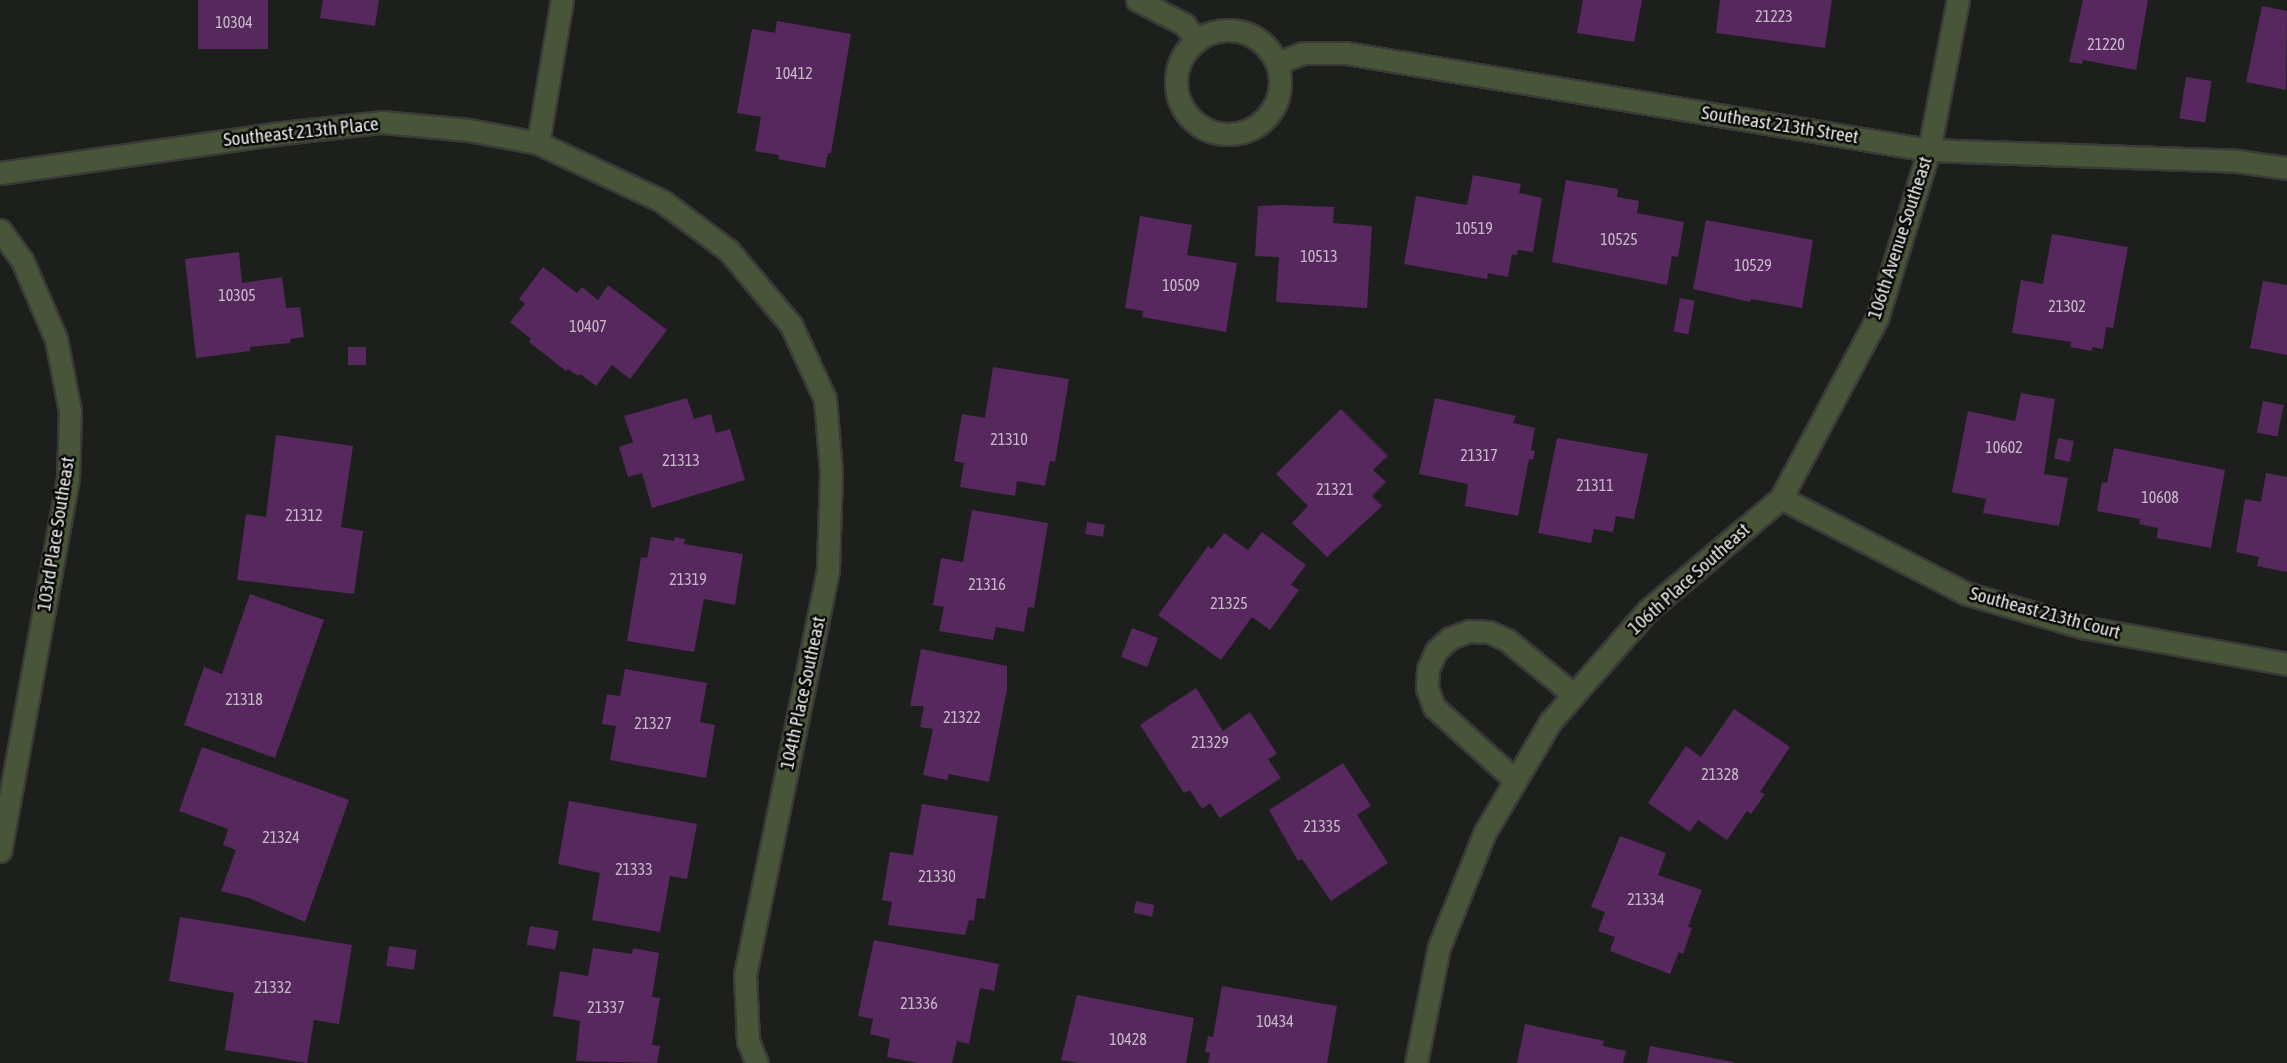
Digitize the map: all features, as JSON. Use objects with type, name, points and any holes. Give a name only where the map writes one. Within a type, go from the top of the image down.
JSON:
[{"type":"street","points":[[538,143],[562,0]]},
{"type":"street","points":[[1137,0],[1184,24],[1197,40]]},
{"type":"street","name":"106th Avenue Southeast","points":[[1781,498],[1877,318],[1929,150],[1958,0]]},
{"type":"street","points":[[1220,31],[1243,31],[1257,38],[1278,63],[1281,80],[1279,98],[1271,114],[1257,127],[1241,134],[1223,134],[1205,130],[1191,119],[1181,104],[1176,87],[1177,69],[1185,52],[1197,40],[1220,31]]},
{"type":"street","name":"Southeast 213th Street","points":[[1278,63],[1303,53],[1346,53],[1929,150],[2237,161],[2287,168]]},
{"type":"street","name":"Southeast 213th Place","points":[[0,173],[272,134],[382,122],[469,130],[538,143],[662,201],[729,251],[791,325]]},
{"type":"street","name":"103rd Place Southeast","points":[[0,230],[22,260],[56,339],[70,411],[68,478],[0,850]]},
{"type":"street","name":"104th Place Southeast","points":[[757,1063],[748,1041],[745,975],[828,570],[831,472],[825,399],[791,325]]},
{"type":"street","name":"Southeast 213th Court","points":[[1781,498],[1965,593],[2082,627],[2287,664]]},
{"type":"street","name":"106th Place Southeast","points":[[1416,1063],[1438,947],[1485,832],[1550,722],[1648,610],[1781,498]]},
{"type":"street","points":[[1515,780],[1434,707],[1427,688],[1428,669],[1436,652],[1450,638],[1469,631],[1489,632],[1507,640],[1573,694]]},
{"type":"building","points":[[198,0],[268,0],[268,49],[198,49]]},
{"type":"building","points":[[323,0],[379,0],[375,26],[320,18]]},
{"type":"building","points":[[1583,0],[1642,0],[1634,42],[1577,33]]},
{"type":"building","points":[[1720,0],[1832,0],[1825,48],[1716,33]]},
{"type":"building","points":[[2083,0],[2148,0],[2136,70],[2083,60],[2082,64],[2069,62]]},
{"type":"building","points":[[2262,6],[2287,11],[2286,90],[2246,82]]},
{"type":"building","points":[[777,21],[851,34],[831,153],[828,153],[825,168],[778,159],[779,155],[755,151],[761,117],[737,113],[752,29],[775,33]]},
{"type":"building","points":[[2186,77],[2212,81],[2205,123],[2179,118]]},
{"type":"building","points":[[1473,175],[1521,184],[1519,193],[1542,198],[1533,252],[1518,250],[1517,255],[1512,254],[1508,277],[1488,273],[1487,279],[1404,264],[1416,196],[1467,205]]},
{"type":"building","points":[[1566,180],[1618,189],[1617,197],[1639,201],[1637,213],[1684,222],[1678,257],[1672,256],[1667,285],[1552,262]]},
{"type":"building","points":[[1258,206],[1334,207],[1333,223],[1372,226],[1367,308],[1276,302],[1279,257],[1255,256]]},
{"type":"building","points":[[1140,216],[1192,225],[1187,255],[1237,263],[1226,332],[1142,317],[1143,311],[1125,308]]},
{"type":"building","points":[[1706,220],[1813,240],[1802,308],[1751,299],[1750,302],[1693,289]]},
{"type":"building","points":[[2052,234],[2128,247],[2113,328],[2106,327],[2103,349],[2092,347],[2092,351],[2070,347],[2071,342],[2012,333],[2021,280],[2043,284]]},
{"type":"building","points":[[239,252],[242,283],[282,277],[286,308],[300,307],[304,337],[290,339],[290,343],[250,347],[250,351],[196,358],[185,259]]},
{"type":"building","points":[[543,267],[577,293],[582,287],[598,300],[608,285],[667,330],[630,379],[612,365],[596,386],[580,374],[578,376],[568,369],[566,371],[529,342],[531,339],[510,322],[525,304],[519,299]]},
{"type":"building","points":[[2263,281],[2287,285],[2287,355],[2250,348]]},
{"type":"building","points":[[1680,298],[1695,301],[1688,334],[1674,331]]},
{"type":"building","points":[[348,347],[366,347],[366,365],[348,365]]},
{"type":"building","points":[[993,367],[1069,379],[1055,462],[1050,461],[1045,486],[1017,481],[1015,496],[960,487],[964,463],[954,461],[962,414],[985,418]]},
{"type":"building","points":[[2021,393],[2055,399],[2044,474],[2068,478],[2059,526],[1983,513],[1986,499],[1952,492],[1968,411],[2015,421]]},
{"type":"building","points":[[687,398],[694,419],[711,414],[716,433],[730,429],[745,480],[652,508],[642,473],[628,477],[619,447],[633,442],[624,416]]},
{"type":"building","points":[[1435,398],[1516,416],[1513,423],[1535,428],[1531,450],[1535,451],[1533,460],[1529,459],[1518,516],[1465,506],[1468,484],[1419,474]]},
{"type":"building","points":[[2263,401],[2284,405],[2278,436],[2257,432]]},
{"type":"building","points":[[1341,409],[1388,456],[1373,470],[1386,482],[1372,496],[1382,506],[1327,557],[1292,523],[1308,506],[1276,474]]},
{"type":"building","points":[[276,435],[353,446],[341,527],[363,531],[354,594],[237,580],[246,514],[266,517]]},
{"type":"building","points":[[1557,438],[1648,454],[1634,519],[1616,516],[1613,532],[1594,529],[1591,543],[1538,533]]},
{"type":"building","points":[[2058,438],[2074,441],[2070,462],[2054,459]]},
{"type":"building","points":[[2114,448],[2225,470],[2211,548],[2157,538],[2158,528],[2139,524],[2140,519],[2097,511],[2102,482],[2107,483]]},
{"type":"building","points":[[2266,473],[2287,477],[2287,572],[2257,566],[2259,557],[2236,552],[2245,499],[2261,502]]},
{"type":"building","points":[[972,510],[1048,523],[1034,608],[1028,607],[1024,632],[996,627],[993,640],[939,631],[944,607],[933,605],[941,558],[963,562]]},
{"type":"building","points":[[1087,522],[1105,525],[1103,537],[1085,534]]},
{"type":"building","points":[[1262,532],[1306,565],[1291,585],[1299,590],[1270,630],[1252,617],[1221,660],[1158,615],[1208,546],[1212,549],[1224,533],[1248,550]]},
{"type":"building","points":[[651,537],[674,541],[675,537],[685,539],[684,544],[743,554],[735,605],[704,599],[694,652],[627,641],[641,557],[647,558]]},
{"type":"building","points":[[250,594],[324,620],[275,758],[184,725],[204,667],[222,674]]},
{"type":"building","points":[[1132,628],[1158,638],[1147,667],[1121,657]]},
{"type":"building","points":[[921,649],[1007,666],[1007,689],[989,782],[949,774],[947,780],[923,775],[933,729],[920,727],[924,706],[910,706]]},
{"type":"building","points":[[625,669],[707,683],[700,722],[715,725],[706,778],[610,760],[616,726],[602,724],[607,694],[620,696]]},
{"type":"building","points":[[1196,688],[1223,731],[1250,712],[1277,754],[1268,759],[1281,778],[1220,818],[1210,803],[1202,809],[1190,790],[1184,793],[1140,725]]},
{"type":"building","points":[[1734,709],[1790,747],[1760,792],[1765,794],[1751,814],[1747,811],[1727,840],[1698,820],[1690,832],[1648,803],[1686,746],[1701,757]]},
{"type":"building","points":[[202,747],[349,800],[305,922],[249,898],[221,891],[236,850],[223,845],[228,829],[179,811]]},
{"type":"building","points":[[1343,763],[1371,806],[1357,815],[1388,863],[1331,901],[1302,859],[1298,861],[1269,810]]},
{"type":"building","points":[[569,801],[697,824],[687,879],[670,876],[660,932],[592,920],[600,873],[558,864]]},
{"type":"building","points":[[922,804],[998,816],[985,899],[977,898],[974,921],[969,920],[965,935],[888,925],[892,902],[882,900],[890,852],[913,855]]},
{"type":"building","points":[[1620,836],[1666,853],[1658,875],[1702,890],[1688,927],[1692,928],[1683,954],[1679,952],[1670,974],[1610,951],[1615,937],[1598,931],[1605,912],[1591,907]]},
{"type":"building","points":[[1136,901],[1155,905],[1152,917],[1134,913]]},
{"type":"building","points":[[180,917],[352,945],[339,1024],[314,1020],[307,1063],[225,1050],[234,993],[169,981]]},
{"type":"building","points":[[530,926],[559,931],[555,950],[527,945]]},
{"type":"building","points":[[874,940],[999,964],[994,991],[980,988],[969,1044],[957,1041],[952,1063],[918,1063],[887,1057],[890,1039],[870,1034],[873,1019],[858,1016]]},
{"type":"building","points":[[389,946],[417,950],[414,970],[386,966]]},
{"type":"building","points":[[593,948],[632,954],[633,948],[659,953],[652,997],[660,998],[652,1045],[660,1046],[657,1063],[576,1061],[580,1021],[553,1016],[560,971],[588,976]]},
{"type":"building","points":[[1222,986],[1337,1006],[1327,1063],[1208,1063],[1210,1053],[1205,1052],[1208,1036],[1213,1037]]},
{"type":"building","points":[[1077,995],[1194,1018],[1186,1063],[1079,1063],[1061,1060]]},
{"type":"building","points":[[1525,1024],[1604,1041],[1603,1046],[1626,1051],[1623,1063],[1517,1063]]},
{"type":"building","points":[[1650,1046],[1733,1062],[1733,1063],[1647,1063]]}]
